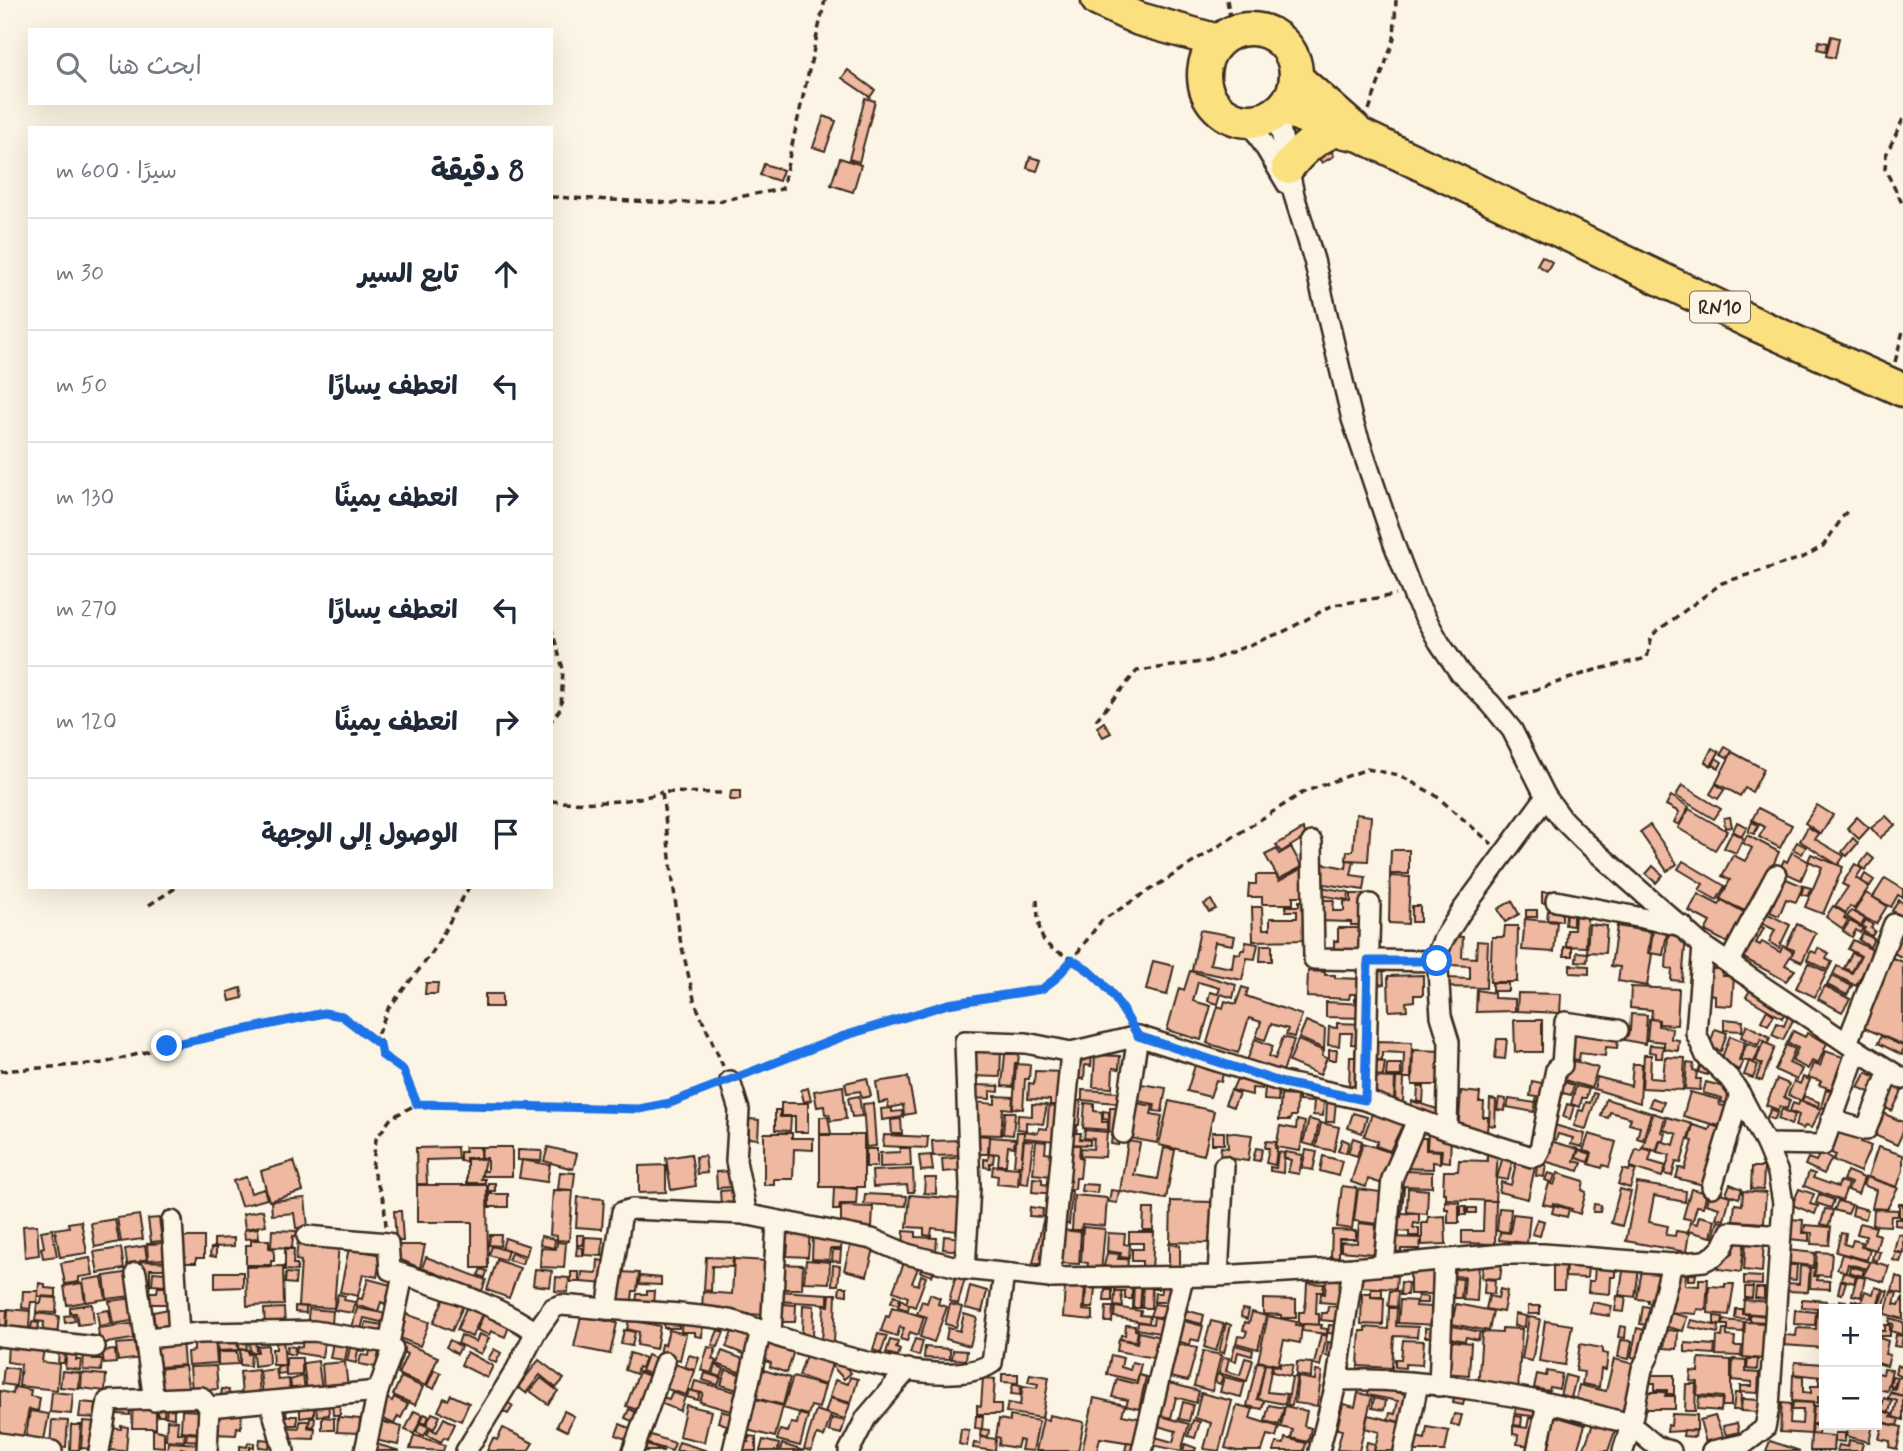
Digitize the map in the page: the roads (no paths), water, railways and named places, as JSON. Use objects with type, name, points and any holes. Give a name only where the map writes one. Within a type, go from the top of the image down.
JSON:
[{"type":"main road","name":"RN10","points":[[1098,0],[1139,19],[1203,69],[1205,89],[1214,106],[1231,118],[1270,114],[1348,133],[1755,324],[1896,387]]},
{"type":"main road","name":"RN10","points":[[1139,19],[1226,36],[1252,29],[1269,33],[1284,44],[1294,60],[1296,78],[1348,133]]},
{"type":"main road","points":[[1203,69],[1208,54],[1226,36]]},
{"type":"main road","points":[[1270,114],[1292,94],[1296,78]]},
{"type":"main road","points":[[1291,181],[1303,148],[1316,138],[1348,133]]},
{"type":"street","points":[[1270,114],[1314,260],[1352,419],[1412,592],[1439,642],[1460,673],[1512,730],[1545,797],[1584,841],[1684,926],[1703,946],[1896,1075],[1866,1130],[1831,1120]]},
{"type":"street","points":[[1270,114],[1291,181]]},
{"type":"street","points":[[1447,1130],[1449,1042],[1441,1016],[1437,961],[1443,940],[1545,797]]},
{"type":"street","points":[[1311,842],[1314,959],[1437,961]]},
{"type":"street","points":[[1728,963],[1776,875]]},
{"type":"street","points":[[1556,901],[1684,926]]},
{"type":"street","points":[[1365,1100],[1370,904]]},
{"type":"street","points":[[1766,1144],[1823,1145],[1852,1047],[1894,924]]},
{"type":"street","points":[[1703,946],[1696,1033],[1706,1056],[1730,1079],[1740,1094],[1766,1144],[1778,1172],[1783,1203],[1769,1407],[1765,1429],[1743,1448],[1712,1451]]},
{"type":"street","points":[[965,1269],[970,1187],[965,1041],[1026,1043],[1071,1052],[1138,1036],[1283,1083],[1365,1100],[1417,1120],[1532,1157],[1537,1156],[1556,1069],[1562,1065],[1565,1022],[1618,1030]]},
{"type":"street","points":[[1123,1133],[1138,1036]]},
{"type":"street","points":[[1050,1278],[1071,1052]]},
{"type":"street","points":[[730,1080],[739,1110],[736,1161],[747,1215]]},
{"type":"street","points":[[1712,1187],[1740,1094]]},
{"type":"street","points":[[1384,1265],[1392,1179],[1417,1120]]},
{"type":"street","points":[[1218,1276],[1224,1167]]},
{"type":"street","points":[[607,1309],[622,1212],[632,1209],[730,1212],[872,1239],[907,1254],[965,1269],[1050,1278],[1218,1276],[1353,1268],[1504,1254],[1672,1264],[1704,1261],[1714,1256],[1723,1247],[1730,1232],[1780,1236]]},
{"type":"street","points":[[172,1221],[179,1335]]},
{"type":"street","points":[[733,1451],[766,1332],[777,1221]]},
{"type":"street","points":[[307,1236],[388,1243],[390,1270],[477,1300],[517,1319],[536,1332]]},
{"type":"street","points":[[1438,1386],[1444,1259]]},
{"type":"street","points":[[1623,1451],[1642,1368],[1649,1354],[1672,1264]]},
{"type":"street","points":[[1319,1451],[1337,1380],[1353,1268]]},
{"type":"street","points":[[135,1273],[154,1401]]},
{"type":"street","points":[[365,1451],[377,1391],[393,1349],[389,1343],[404,1275]]},
{"type":"street","points":[[466,1451],[536,1332],[553,1308],[561,1305],[701,1316],[731,1321],[852,1359],[908,1370],[970,1372],[992,1363],[1004,1275]]},
{"type":"street","points":[[1142,1451],[1184,1277]]},
{"type":"street","points":[[146,1338],[314,1331],[389,1343]]},
{"type":"street","points":[[0,1336],[95,1347]]},
{"type":"street","points":[[634,1451],[665,1362]]},
{"type":"street","points":[[849,1451],[866,1418],[908,1370]]},
{"type":"street","points":[[1337,1380],[1359,1379],[1438,1386],[1547,1404],[1631,1425],[1650,1443],[1671,1451]]},
{"type":"street","points":[[1404,1451],[1418,1384]]},
{"type":"street","points":[[209,1407],[377,1391]]},
{"type":"street","points":[[99,1451],[108,1401],[201,1397],[209,1407],[207,1451]]},
{"type":"street","points":[[270,1402],[284,1451]]},
{"type":"street","points":[[1538,1451],[1547,1404]]},
{"type":"street","points":[[0,1443],[21,1449],[52,1451]]}]
